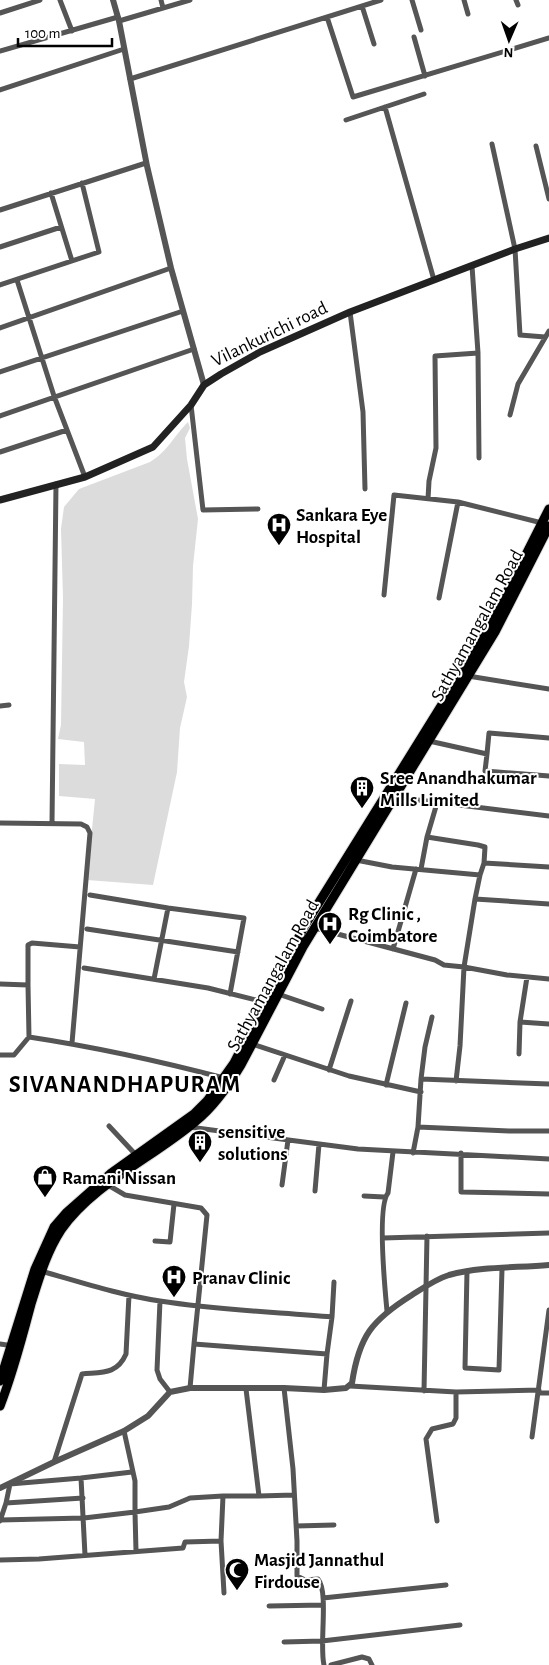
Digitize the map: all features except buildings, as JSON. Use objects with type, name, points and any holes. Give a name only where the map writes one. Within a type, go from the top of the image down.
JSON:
[{"type":"highway","points":[[0,1381],[15,1346],[35,1269],[54,1227],[90,1191],[136,1155],[194,1114],[207,1101],[224,1078],[234,1063],[264,1002],[305,936],[384,796],[420,742],[492,620],[546,524],[549,509]]},
{"type":"highway","name":"Sathyamangalam Road","points":[[0,1406],[15,1346],[41,1270],[61,1230],[74,1215],[108,1185],[189,1127],[211,1106],[231,1081],[278,994],[305,936],[315,928],[495,632],[546,524]]},
{"type":"main road","name":"Vilankurichi road","points":[[0,500],[85,477],[153,447],[191,405],[204,385],[260,352],[350,312],[515,249],[549,238]]},
{"type":"street","points":[[0,13],[40,0]]},
{"type":"street","points":[[60,0],[72,31]]},
{"type":"street","points":[[113,0],[146,163],[171,268],[204,385]]},
{"type":"street","points":[[161,0],[163,8]]},
{"type":"street","points":[[0,51],[190,0]]},
{"type":"street","points":[[130,79],[381,0]]},
{"type":"street","points":[[412,0],[421,30]]},
{"type":"street","points":[[464,0],[468,14]]},
{"type":"street","points":[[362,6],[374,44]]},
{"type":"street","points":[[328,17],[353,97],[549,38]]},
{"type":"street","points":[[414,36],[425,76]]},
{"type":"street","points":[[0,90],[124,50]]},
{"type":"street","points":[[346,120],[424,94]]},
{"type":"street","points":[[386,107],[434,280]]},
{"type":"street","points":[[492,144],[515,249],[520,335],[545,337]]},
{"type":"street","points":[[536,146],[549,198]]},
{"type":"street","points":[[0,210],[146,163]]},
{"type":"street","points":[[0,285],[99,252],[82,183]]},
{"type":"street","points":[[51,193],[72,261]]},
{"type":"street","points":[[0,247],[61,227]]},
{"type":"street","points":[[472,266],[478,353],[479,458]]},
{"type":"street","points":[[0,328],[171,268]]},
{"type":"street","points":[[17,280],[54,396],[85,477]]},
{"type":"street","points":[[0,372],[183,311]]},
{"type":"street","points":[[350,312],[363,412],[365,489]]},
{"type":"street","points":[[510,415],[518,384],[549,331]]},
{"type":"street","points":[[0,416],[194,349]]},
{"type":"street","points":[[428,499],[429,481],[436,448],[435,356],[478,353]]},
{"type":"street","points":[[191,405],[202,510],[258,509]]},
{"type":"street","points":[[0,452],[67,430]]},
{"type":"street","points":[[52,823],[56,484]]},
{"type":"street","points":[[384,595],[394,495],[458,502],[546,524]]},
{"type":"street","points":[[439,598],[458,502]]},
{"type":"street","points":[[468,676],[549,689]]},
{"type":"street","points":[[0,706],[8,705]]},
{"type":"street","points":[[549,738],[489,733],[485,771],[549,776]]},
{"type":"street","points":[[429,741],[487,754]]},
{"type":"street","points":[[394,797],[549,816]]},
{"type":"street","points":[[393,949],[436,803]]},
{"type":"street","points":[[0,823],[81,824],[87,827],[90,833],[72,1043]]},
{"type":"street","points":[[427,837],[485,847],[484,863],[475,899],[464,967],[460,1046],[456,1081]]},
{"type":"street","points":[[356,860],[392,867],[480,875]]},
{"type":"street","points":[[484,863],[549,867]]},
{"type":"street","points":[[90,895],[244,918],[230,994]]},
{"type":"street","points":[[475,899],[549,904]]},
{"type":"street","points":[[154,979],[168,908]]},
{"type":"street","points":[[315,928],[435,960],[444,965],[527,978],[549,979]]},
{"type":"street","points":[[86,929],[238,952]]},
{"type":"street","points":[[0,1055],[14,1055],[29,1037],[28,945],[32,943],[80,947]]},
{"type":"street","points":[[84,968],[154,979],[264,1002]]},
{"type":"street","points":[[519,1054],[520,1022],[527,978]]},
{"type":"street","points":[[0,984],[28,985]]},
{"type":"street","points":[[278,994],[322,1009]]},
{"type":"street","points":[[329,1070],[351,1001]]},
{"type":"street","points":[[386,1085],[406,1003]]},
{"type":"street","points":[[414,1153],[425,1047],[432,1017]]},
{"type":"street","points":[[520,1022],[549,1024]]},
{"type":"street","points":[[29,1037],[72,1043],[161,1061],[224,1078]]},
{"type":"street","points":[[252,1044],[329,1070],[421,1092]]},
{"type":"street","points":[[274,1080],[285,1055]]},
{"type":"street","points":[[421,1079],[549,1084]]},
{"type":"street","points":[[109,1126],[136,1155]]},
{"type":"street","points":[[189,1127],[393,1152],[549,1159]]},
{"type":"street","points":[[418,1127],[549,1131]]},
{"type":"street","points":[[282,1185],[288,1140]]},
{"type":"street","points":[[315,1191],[319,1144]]},
{"type":"street","points":[[387,1311],[383,1238],[384,1197],[388,1193],[393,1152]]},
{"type":"street","points":[[461,1154],[461,1192],[549,1194]]},
{"type":"street","points":[[108,1185],[125,1195],[201,1208],[207,1215],[190,1388]]},
{"type":"street","points":[[364,1196],[384,1197]]},
{"type":"street","points":[[155,1241],[170,1242],[174,1204]]},
{"type":"street","points":[[383,1238],[549,1233]]},
{"type":"street","points":[[424,1391],[428,1236]]},
{"type":"street","points":[[350,1386],[354,1366],[362,1343],[372,1326],[387,1311],[426,1286],[447,1276],[467,1271],[549,1265]]},
{"type":"street","points":[[467,1271],[464,1368],[498,1370],[502,1268]]},
{"type":"street","points":[[41,1270],[129,1295],[160,1301],[244,1310],[332,1316]]},
{"type":"street","points":[[324,1390],[334,1282]]},
{"type":"street","points":[[54,1462],[82,1374],[111,1372],[124,1360],[126,1354],[129,1295]]},
{"type":"street","points":[[160,1301],[157,1370],[160,1379],[170,1392]]},
{"type":"street","points":[[532,1438],[549,1310]]},
{"type":"street","points":[[0,1344],[15,1346]]},
{"type":"street","points":[[194,1344],[327,1354]]},
{"type":"street","points":[[0,1488],[124,1431],[148,1416],[170,1392],[190,1388],[324,1390],[350,1386],[424,1391],[539,1391],[549,1393]]},
{"type":"street","points":[[246,1388],[259,1496]]},
{"type":"street","points":[[284,1388],[293,1469],[297,1576],[304,1580],[320,1581],[323,1598],[322,1641],[324,1665]]},
{"type":"street","points":[[437,1522],[426,1439],[432,1429],[453,1424],[456,1418],[456,1392]]},
{"type":"street","points":[[124,1431],[135,1481],[136,1551]]},
{"type":"street","points":[[10,1484],[132,1472]]},
{"type":"street","points":[[81,1478],[85,1555]]},
{"type":"street","points":[[10,1484],[0,1521],[84,1518],[135,1512],[169,1507],[190,1498],[294,1495]]},
{"type":"street","points":[[223,1496],[221,1541],[224,1593]]},
{"type":"street","points":[[6,1503],[83,1498]]},
{"type":"street","points":[[296,1526],[334,1525]]},
{"type":"street","points":[[0,1560],[182,1548],[185,1542],[221,1541]]},
{"type":"street","points":[[323,1598],[446,1585]]},
{"type":"street","points":[[269,1606],[323,1605]]},
{"type":"street","points":[[284,1642],[322,1641],[460,1625]]},
{"type":"street","points":[[331,1665],[362,1657],[369,1659],[372,1665]]},
{"type":"shaded area","points":[[188,422],[190,428],[185,438],[187,459],[198,519],[193,566],[189,646],[184,682],[187,697],[180,728],[177,772],[153,885],[87,880],[95,799],[59,796],[59,764],[85,765],[84,742],[58,739],[61,725],[63,598],[61,529],[64,507],[79,489],[150,462],[166,448]]},
{"type":"place","name":"Sankara Eye Hospital","points":[[279,546]]},
{"type":"place","name":"Sree Anandhakumar Mills Limited","points":[[362,809]]},
{"type":"place","name":"Rg Clinic , Coimbatore","points":[[330,945]]},
{"type":"place","name":"sensitive solutions","points":[[200,1163]]},
{"type":"place","name":"Ramani Nissan","points":[[45,1198]]},
{"type":"place","name":"Pranav Clinic","points":[[174,1298]]},
{"type":"place","name":"Masjid Jannathul Firdouse","points":[[237,1591]]},
{"type":"district","name":"SIVANANDHAPURAM","points":[[125,1084]]}]
